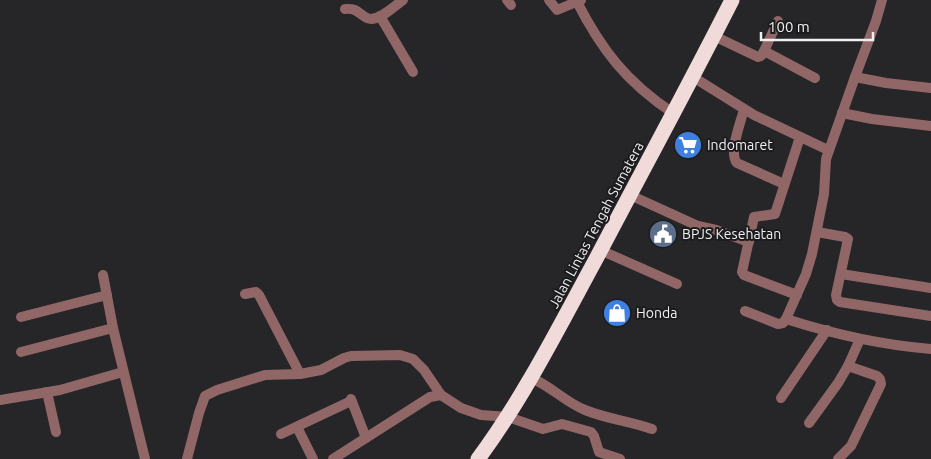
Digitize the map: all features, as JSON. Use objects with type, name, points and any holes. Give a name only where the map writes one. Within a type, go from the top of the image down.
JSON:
[{"type":"highway","name":"Jalan Lintas Tengah Sumatera","points":[[478,459],[508,417],[531,378],[693,77],[732,0]]},
{"type":"street","points":[[345,9],[353,9],[368,18],[380,16],[403,0]]},
{"type":"street","points":[[549,0],[557,10],[578,1],[588,24],[618,67],[632,82],[673,113]]},
{"type":"street","points":[[745,311],[778,324],[783,323],[797,295],[806,274],[817,232],[824,194],[828,150],[882,0]]},
{"type":"street","points":[[380,16],[412,72]]},
{"type":"street","points":[[714,36],[758,57],[764,51],[778,21]]},
{"type":"street","points":[[764,51],[815,78]]},
{"type":"street","points":[[693,77],[744,109],[828,150]]},
{"type":"street","points":[[855,77],[931,88]]},
{"type":"street","points":[[744,109],[733,152],[733,159],[784,184]]},
{"type":"street","points":[[842,113],[872,119],[931,126]]},
{"type":"street","points":[[797,295],[742,274],[754,217],[774,214],[800,137]]},
{"type":"street","points":[[630,195],[698,226],[709,230],[716,230],[749,242]]},
{"type":"street","points":[[817,232],[845,236],[848,239],[836,297],[840,302],[931,316]]},
{"type":"street","points":[[600,250],[677,284]]},
{"type":"street","points":[[841,274],[931,288]]},
{"type":"street","points":[[104,275],[113,328],[145,459]]},
{"type":"street","points":[[245,294],[256,292],[259,295],[300,374]]},
{"type":"street","points":[[22,317],[107,295]]},
{"type":"street","points":[[786,319],[860,339],[931,349]]},
{"type":"street","points":[[21,352],[113,328]]},
{"type":"street","points":[[781,398],[827,330]]},
{"type":"street","points":[[809,423],[838,383],[860,339]]},
{"type":"street","points":[[188,459],[198,413],[205,396],[217,390],[265,375],[300,374],[321,370],[351,356],[400,355],[412,359],[424,370],[441,395],[461,408],[481,415],[508,417],[543,429],[562,424],[590,432],[594,434],[599,452],[620,459]]},
{"type":"street","points":[[838,459],[851,446],[881,384],[877,376],[848,366]]},
{"type":"street","points":[[0,400],[47,392],[124,372]]},
{"type":"street","points":[[531,378],[548,386],[563,398],[583,409],[611,419],[632,422],[652,429]]},
{"type":"street","points":[[47,392],[56,432]]},
{"type":"street","points":[[333,459],[430,397],[441,395]]},
{"type":"street","points":[[281,434],[351,400],[366,438]]},
{"type":"street","points":[[297,427],[313,459]]},
{"type":"place","name":"Indomaret","points":[[688,145]]},
{"type":"place","name":"BPJS Kesehatan","points":[[663,234]]},
{"type":"place","name":"Honda","points":[[617,313]]}]
